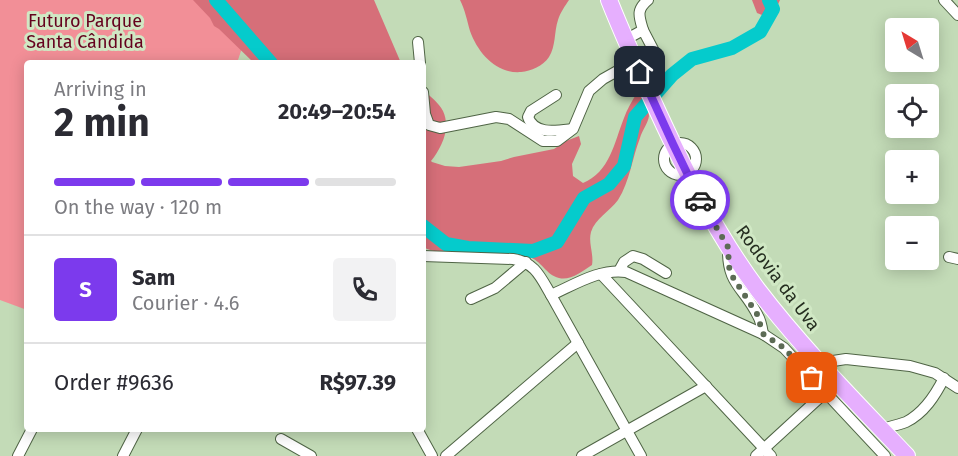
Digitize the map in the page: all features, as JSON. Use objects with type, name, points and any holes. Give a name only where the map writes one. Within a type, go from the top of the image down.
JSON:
[{"type":"highway","name":"Rodovia da Uva","points":[[609,0],[687,174],[704,208],[728,247],[771,307],[820,363],[831,387],[882,429],[907,456]]},
{"type":"street","points":[[426,117],[429,125],[440,128],[496,117],[508,119],[543,141],[557,141],[573,129],[589,91],[603,79],[640,72],[656,54],[643,30],[639,15],[642,6],[648,0]]},
{"type":"street","points":[[944,0],[955,8]]},
{"type":"street","points":[[625,40],[643,30]]},
{"type":"street","points":[[418,42],[420,60]]},
{"type":"street","points":[[556,95],[531,111],[528,117],[530,122],[538,129],[552,132],[573,129]]},
{"type":"street","points":[[728,247],[732,276],[757,314],[763,334]]},
{"type":"street","points":[[426,256],[513,259],[531,265],[551,295],[641,456]]},
{"type":"street","points":[[619,271],[624,262],[633,256],[643,259],[666,273]]},
{"type":"street","points":[[471,299],[495,288],[526,262]]},
{"type":"street","points":[[551,295],[601,274],[619,271],[634,274],[763,334],[784,348],[831,387],[885,456]]},
{"type":"street","points":[[601,274],[706,386],[764,454],[831,387]]},
{"type":"street","points":[[446,456],[578,343]]},
{"type":"street","points":[[820,363],[846,359],[897,364],[925,370],[944,378],[958,388]]},
{"type":"street","points":[[882,429],[905,422],[920,413],[937,393],[944,378]]},
{"type":"street","points":[[582,456],[706,386]]},
{"type":"street","points":[[18,456],[30,432]]},
{"type":"street","points":[[123,456],[135,432]]},
{"type":"street","points":[[419,432],[432,456]]},
{"type":"street","points":[[281,439],[311,456]]},
{"type":"green space","name":"Futuro Parque Santa Cândida","points":[[0,0],[202,0],[244,42],[238,60],[24,60],[24,309],[0,300]]},
{"type":"shaded area","points":[[193,0],[374,0],[400,60],[251,60],[214,26],[210,18]]},
{"type":"shaded area","points":[[460,0],[569,0],[559,17],[549,57],[536,68],[512,72],[496,66],[483,54],[473,39]]},
{"type":"shaded area","points":[[752,0],[780,0],[775,11],[765,16],[757,13]]},
{"type":"shaded area","points":[[426,93],[443,111],[446,124],[444,137],[432,162],[459,167],[501,161],[554,149],[579,136],[581,144],[572,164],[573,176],[583,183],[599,172],[605,164],[614,147],[628,108],[637,93],[640,94],[649,116],[622,193],[591,232],[592,265],[576,275],[563,279],[554,276],[529,257],[454,254],[426,248]]},
{"type":"waterway","points":[[216,0],[268,60]]},
{"type":"waterway","points":[[426,228],[446,244],[468,248],[533,251],[557,242],[584,198],[609,184],[624,166],[635,117],[672,75],[692,59],[732,48],[760,32],[773,9],[769,0]]},
{"type":"way so far","points":[[700,200],[728,247],[732,276],[757,314],[763,334],[784,348],[812,378]]},
{"type":"route","points":[[640,72],[700,200]]}]
